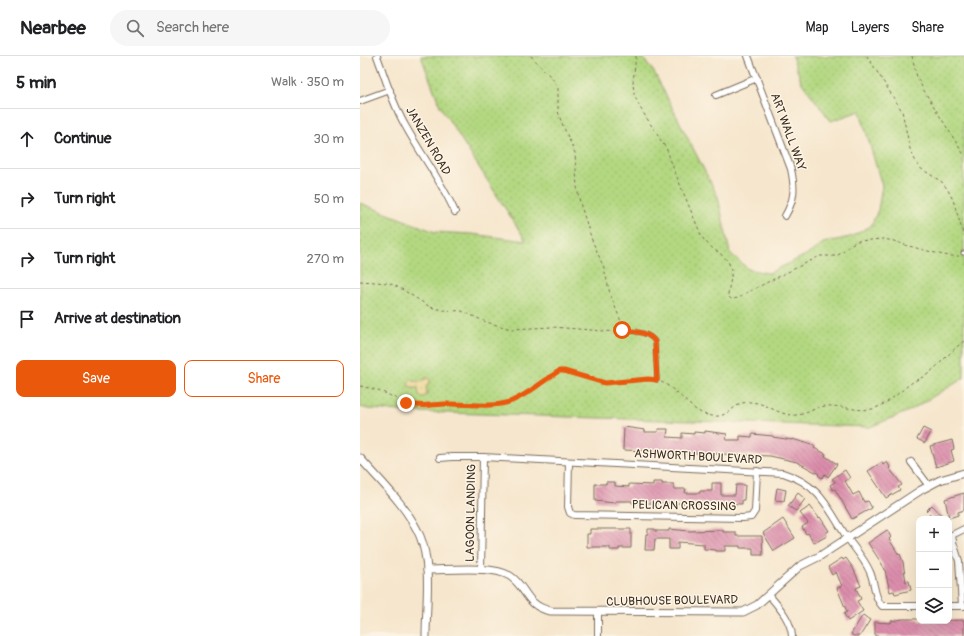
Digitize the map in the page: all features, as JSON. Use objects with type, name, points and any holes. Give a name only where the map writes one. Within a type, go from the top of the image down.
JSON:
[{"type":"street","name":"JANZEN ROAD","points":[[377,56],[405,126],[449,197],[455,212]]},
{"type":"street","name":"ART WALL WAY","points":[[748,56],[794,180],[793,200],[785,216]]},
{"type":"street","points":[[716,95],[756,78]]},
{"type":"street","points":[[360,101],[390,90]]},
{"type":"street","name":"ASHWORTH BOULEVARD","points":[[440,458],[484,457],[784,473],[796,477],[812,487],[824,500],[864,560],[874,585],[876,598],[882,606],[916,606]]},
{"type":"street","name":"LAGOON LANDING","points":[[481,570],[484,457]]},
{"type":"street","points":[[360,458],[402,506],[411,518],[420,537],[427,570],[426,636]]},
{"type":"street","name":"PELICAN CROSSING","points":[[569,462],[568,507],[570,513],[582,516],[751,517],[755,511],[757,471]]},
{"type":"street","points":[[911,462],[929,486]]},
{"type":"street","name":"CLUBHOUSE BOULEVARD","points":[[427,570],[498,571],[510,576],[516,581],[531,602],[538,608],[545,610],[598,612],[743,612],[757,605],[800,566],[820,556],[921,490],[940,480],[964,473]]},
{"type":"street","points":[[952,606],[963,606],[959,561],[952,535],[964,529]]},
{"type":"street","points":[[769,595],[785,615],[792,631],[792,636]]},
{"type":"street","points":[[598,612],[598,636]]},
{"type":"lane","points":[[622,330],[652,337],[655,342],[657,380]]},
{"type":"path","points":[[360,281],[390,283],[430,307],[442,310],[462,311],[486,322],[511,329],[552,327],[617,332],[622,330],[622,326],[610,294],[604,268],[592,240],[580,203],[577,187],[575,153],[558,111],[558,88],[552,78],[531,56]]},
{"type":"path","points":[[636,56],[633,82],[634,94],[639,106],[667,150],[701,235],[706,243],[727,259],[730,265],[732,272],[728,296],[731,299],[739,298],[746,293],[820,256],[836,256],[850,245],[857,242],[883,238],[943,255],[958,256],[964,253]]},
{"type":"path","points":[[867,56],[902,111],[910,149],[915,160],[920,168],[942,182],[948,190],[953,200],[964,236]]},
{"type":"path","points":[[912,56],[917,77],[923,89],[964,155]]},
{"type":"path","points":[[360,386],[378,390],[406,403],[423,406],[446,404],[493,405],[517,398],[559,371],[564,371],[605,383],[648,379],[657,380],[673,388],[697,411],[717,417],[725,414],[742,402],[759,403],[779,412],[800,416],[826,406],[862,410],[871,409],[887,402],[911,382],[921,379],[929,373],[950,352],[964,341]]},
{"type":"green space","points":[[421,56],[641,56],[654,72],[718,197],[730,253],[748,269],[769,273],[810,253],[823,243],[850,237],[871,226],[878,210],[882,186],[860,111],[831,121],[802,83],[792,56],[964,56],[964,378],[909,411],[870,427],[419,412],[368,409],[360,407],[360,203],[435,232],[471,234],[526,241],[440,106]]},
{"type":"sand","points":[[429,378],[430,381],[426,389],[428,394],[424,397],[419,396],[418,388],[411,388],[408,386],[409,382],[414,380],[419,382]]},
{"type":"building","points":[[624,427],[645,430],[645,432],[658,432],[659,429],[668,429],[667,437],[682,438],[682,433],[694,434],[694,432],[705,433],[705,431],[727,434],[726,440],[740,440],[740,436],[752,437],[752,434],[792,439],[806,442],[815,446],[814,448],[826,454],[825,456],[837,464],[828,477],[825,474],[822,478],[818,475],[819,474],[797,462],[770,456],[623,450]]},
{"type":"building","points":[[923,428],[931,432],[925,443],[917,439]]},
{"type":"building","points":[[952,440],[954,449],[951,450],[954,461],[936,467],[930,446]]},
{"type":"building","points":[[882,462],[883,465],[887,462],[890,467],[889,468],[902,485],[898,487],[900,490],[886,498],[868,471]]},
{"type":"building","points":[[845,470],[850,478],[845,481],[853,495],[859,492],[864,502],[868,501],[872,508],[852,519],[835,489],[833,490],[830,485],[835,482],[832,479]]},
{"type":"building","points":[[606,482],[615,482],[615,486],[629,487],[629,484],[653,485],[653,482],[662,482],[662,484],[674,484],[674,489],[686,489],[685,493],[712,491],[712,483],[721,483],[721,495],[735,495],[736,485],[745,485],[744,500],[742,500],[742,504],[632,503],[632,501],[615,501],[615,503],[595,501],[595,484],[606,484]]},
{"type":"building","points":[[777,488],[786,490],[784,501],[775,500]]},
{"type":"building","points":[[798,493],[805,499],[796,511],[788,506]]},
{"type":"building","points":[[964,493],[964,510],[958,512],[958,515],[952,517],[949,516],[945,499]]},
{"type":"building","points":[[932,505],[942,516],[931,516],[926,511]]},
{"type":"building","points":[[810,506],[819,518],[820,517],[829,531],[825,533],[827,536],[814,543],[802,527],[808,523],[800,513]]},
{"type":"building","points":[[783,519],[795,538],[774,551],[763,533]]},
{"type":"building","points":[[590,529],[631,529],[631,548],[610,550],[610,547],[587,547],[587,534],[590,534]]},
{"type":"building","points":[[648,529],[655,529],[655,531],[669,531],[669,529],[689,531],[723,530],[723,532],[736,532],[736,536],[762,536],[763,555],[753,555],[753,548],[740,548],[740,546],[725,546],[725,551],[716,551],[704,549],[704,544],[678,542],[678,549],[669,549],[669,539],[655,539],[654,550],[645,550],[646,534],[648,534]]},
{"type":"building","points":[[887,530],[891,537],[889,539],[899,555],[900,554],[903,562],[906,582],[909,581],[911,590],[895,594],[894,591],[890,592],[885,570],[868,543]]},
{"type":"building","points":[[842,558],[843,560],[846,558],[853,568],[861,586],[856,588],[861,599],[857,601],[863,611],[848,621],[844,614],[847,612],[837,588],[842,586],[836,572],[832,575],[828,567]]},
{"type":"building","points":[[863,615],[870,620],[860,636],[854,636],[851,634]]},
{"type":"building","points":[[916,619],[916,624],[952,624],[952,620],[964,620],[964,636],[875,636],[875,622],[891,623],[891,621]]},
{"type":"route","points":[[406,403],[423,406],[446,404],[493,405],[503,403],[527,393],[559,371],[571,372],[605,383],[648,379],[657,380],[655,342],[652,337],[649,335],[622,330]]}]
